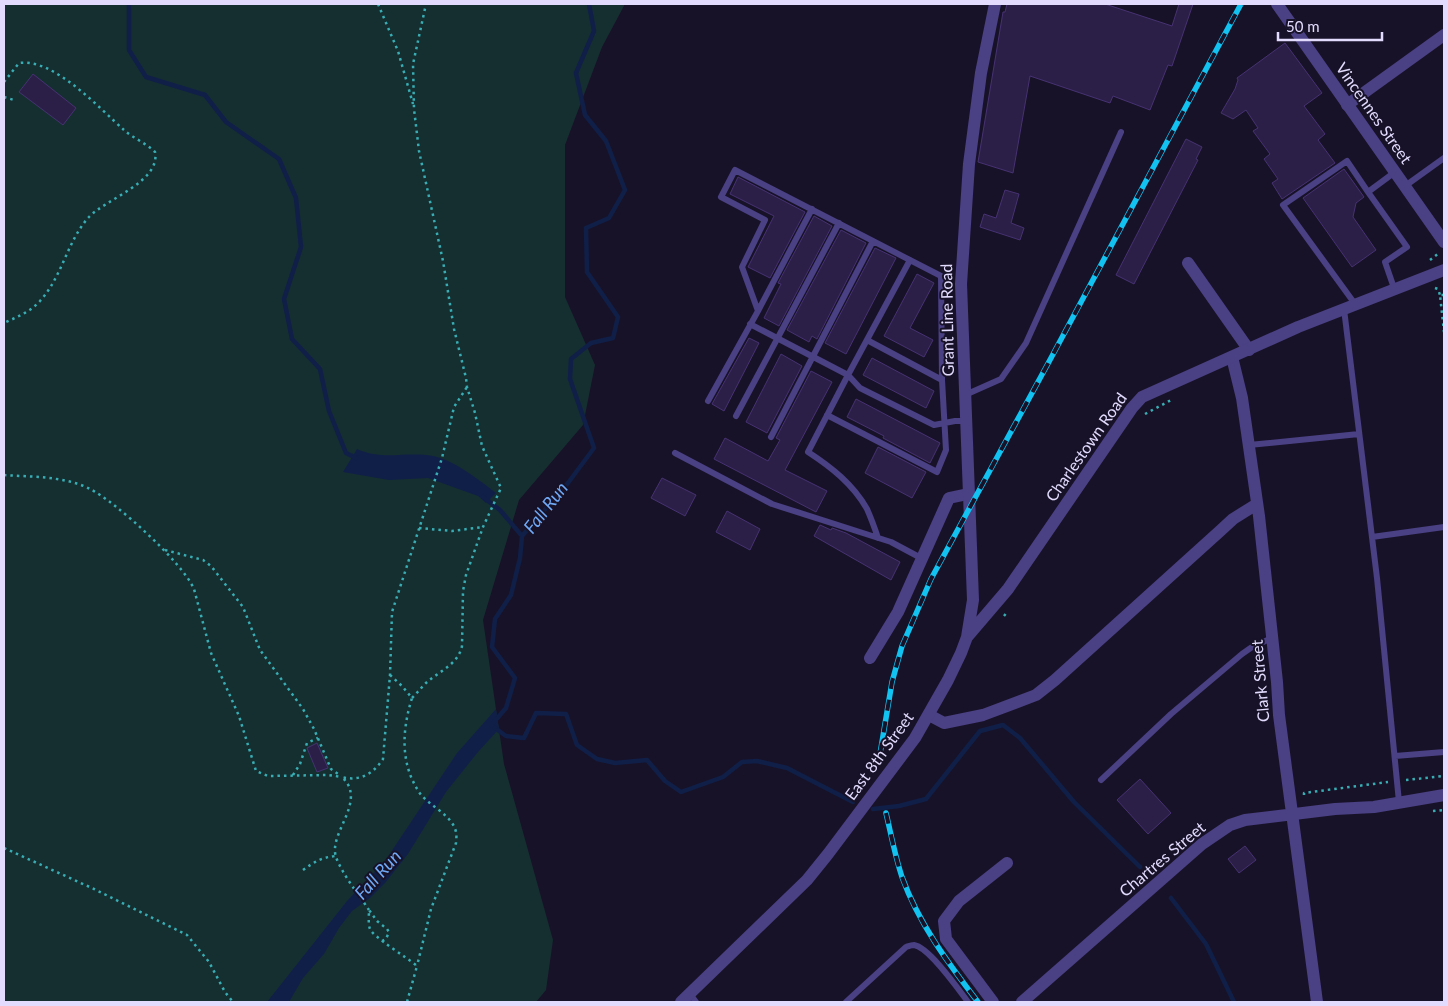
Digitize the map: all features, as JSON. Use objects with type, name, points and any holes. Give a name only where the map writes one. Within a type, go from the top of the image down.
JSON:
[{"type":"street","name":"Grant Line Road","points":[[967,637],[972,600],[961,284],[967,188],[981,73],[995,4]]},
{"type":"street","name":"Vincennes Street","points":[[1276,4],[1444,242]]},
{"type":"street","points":[[1347,105],[1444,35]]},
{"type":"street","points":[[1188,263],[1248,350]]},
{"type":"street","name":"Charlestown Road","points":[[929,715],[957,662],[967,637],[1008,589],[1137,402],[1147,394],[1349,306],[1444,270]]},
{"type":"street","name":"Clark Street","points":[[1232,357],[1242,398],[1257,504],[1279,715],[1317,1002]]},
{"type":"street","points":[[870,658],[898,612],[949,498],[968,494]]},
{"type":"street","name":"East 8th Street","points":[[689,1000],[807,880],[915,738],[929,715],[944,723],[952,722],[983,715],[1036,695],[1220,531],[1257,504]]},
{"type":"street","name":"Chartres Street","points":[[1022,1002],[1202,844],[1230,825],[1245,820],[1374,807],[1444,795]]},
{"type":"street","points":[[993,1002],[946,939],[944,921],[959,901],[1007,863]]},
{"type":"lane","points":[[965,395],[1001,380],[1026,343],[1121,132]]},
{"type":"lane","points":[[1404,186],[1444,158]]},
{"type":"lane","points":[[1394,288],[1385,262],[1406,247],[1347,161],[1283,205],[1349,306],[1359,434],[1372,537],[1399,802]]},
{"type":"lane","points":[[758,311],[742,267],[765,220],[721,197],[735,170],[941,276],[942,380],[946,450],[937,472],[827,415]]},
{"type":"lane","points":[[1368,192],[1395,172]]},
{"type":"lane","points":[[708,401],[812,209]]},
{"type":"lane","points":[[736,416],[839,223]]},
{"type":"lane","points":[[770,438],[873,241]]},
{"type":"lane","points":[[878,538],[866,509],[854,490],[832,467],[808,452],[910,260]]},
{"type":"lane","points":[[750,324],[848,375],[860,388],[934,425],[965,421]]},
{"type":"lane","points":[[867,340],[942,380]]},
{"type":"lane","points":[[1249,445],[1359,434]]},
{"type":"lane","points":[[675,453],[772,504],[891,542],[921,558]]},
{"type":"lane","points":[[1372,537],[1444,527]]},
{"type":"lane","points":[[1101,780],[1171,714],[1242,654],[1272,638]]},
{"type":"lane","points":[[1395,756],[1444,752]]},
{"type":"lane","points":[[846,1002],[906,947],[914,945],[930,955],[968,1002]]},
{"type":"path","points":[[378,4],[398,51],[414,109]]},
{"type":"path","points":[[407,1002],[432,909],[456,843],[456,832],[452,823],[420,793],[410,772],[405,752],[406,716],[412,698],[424,685],[454,662],[461,653],[463,592],[471,559],[501,488],[484,453],[467,387],[454,329],[443,261],[419,152],[414,109],[413,64],[426,4]]},
{"type":"path","points":[[4,82],[19,63],[34,63],[50,71],[93,100],[124,130],[135,139],[150,147],[155,152],[156,159],[155,165],[142,180],[99,208],[88,218],[78,232],[59,270],[40,301],[21,315],[4,323]]},
{"type":"path","points":[[4,96],[14,100]]},
{"type":"path","points":[[1444,250],[1429,261],[1431,287],[1438,289],[1442,295],[1444,332]]},
{"type":"path","points":[[4,475],[46,478],[90,489],[121,511],[164,550],[190,580],[211,653],[239,716],[256,771],[268,776],[353,778],[365,776],[377,767],[383,759],[390,675],[392,612],[442,458],[454,407],[467,387]]},
{"type":"path","points":[[1140,420],[1145,414],[1180,395]]},
{"type":"path","points":[[419,528],[452,531],[483,527]]},
{"type":"path","points":[[164,550],[203,560],[211,566],[242,607],[260,650],[303,708],[331,768],[348,783],[351,790],[351,799],[337,842],[336,856],[376,921],[387,928],[389,932],[386,939],[382,941]]},
{"type":"path","points":[[1004,616],[1010,608]]},
{"type":"path","points":[[390,675],[412,698]]},
{"type":"path","points":[[292,776],[300,764],[307,743],[318,738]]},
{"type":"path","points":[[1300,785],[1304,793]]},
{"type":"path","points":[[4,848],[94,889],[187,935],[209,962],[225,992],[233,1002]]},
{"type":"path","points":[[303,870],[317,860],[336,856]]},
{"type":"path","points":[[369,910],[369,928],[372,933],[417,966]]},
{"type":"green space","points":[[4,4],[625,4],[602,47],[565,145],[565,297],[595,365],[583,425],[519,500],[483,620],[504,764],[553,940],[546,990],[536,1002],[4,1002]]},
{"type":"water","points":[[357,449],[367,453],[385,455],[413,454],[441,458],[466,471],[496,493],[486,503],[478,496],[428,478],[389,480],[343,472]]},
{"type":"water","points":[[496,709],[499,729],[446,792],[408,854],[385,883],[370,898],[352,911],[339,928],[324,954],[303,978],[289,1002],[267,1002],[347,901],[385,861],[457,753]]},
{"type":"building","points":[[1007,4],[1105,4],[1172,26],[1179,4],[1193,4],[1172,66],[1168,65],[1150,110],[1113,96],[1110,103],[1030,76],[1013,173],[978,162],[1003,12],[1005,12]]},
{"type":"building","points":[[1285,43],[1322,93],[1304,106],[1325,134],[1318,140],[1335,163],[1282,199],[1272,183],[1278,179],[1264,159],[1270,154],[1253,131],[1258,128],[1246,110],[1233,119],[1221,113],[1235,89],[1237,78]]},
{"type":"building","points":[[33,74],[76,108],[63,125],[19,92]]},
{"type":"building","points":[[1186,139],[1202,147],[1196,159],[1198,160],[1134,284],[1116,275]]},
{"type":"building","points":[[1344,169],[1364,197],[1356,203],[1353,217],[1376,250],[1352,267],[1303,198]]},
{"type":"building","points":[[738,177],[805,212],[770,278],[748,267],[774,216],[730,194]]},
{"type":"building","points":[[1005,190],[1019,194],[1011,223],[1024,228],[1020,240],[980,227],[984,214],[996,218]]},
{"type":"building","points":[[814,216],[832,226],[779,326],[764,318],[781,284],[778,283]]},
{"type":"building","points":[[841,230],[866,243],[817,339],[812,336],[809,342],[787,330]]},
{"type":"building","points":[[875,248],[896,258],[846,354],[825,343]]},
{"type":"building","points":[[917,274],[934,283],[910,328],[933,340],[924,357],[884,336]]},
{"type":"building","points":[[749,338],[759,343],[724,411],[712,404]]},
{"type":"building","points":[[781,354],[802,366],[767,433],[746,422]]},
{"type":"building","points":[[872,358],[934,391],[926,408],[863,375]]},
{"type":"building","points":[[811,371],[832,382],[785,470],[827,491],[816,512],[714,459],[725,438],[768,461],[780,440],[776,438]]},
{"type":"building","points":[[856,399],[940,443],[930,463],[847,417]]},
{"type":"building","points":[[878,447],[926,472],[912,498],[865,473]]},
{"type":"building","points":[[662,478],[696,495],[685,516],[651,498]]},
{"type":"building","points":[[727,511],[760,529],[750,550],[716,532]]},
{"type":"building","points":[[820,525],[831,530],[832,528],[846,533],[900,562],[891,580],[814,536]]},
{"type":"building","points":[[317,743],[328,768],[317,772],[307,748]]},
{"type":"building","points":[[1140,779],[1171,813],[1148,834],[1117,800]]},
{"type":"building","points":[[1245,846],[1256,860],[1239,873],[1228,859]]},
{"type":"waterway","points":[[129,4],[129,50],[146,77],[205,95],[226,122],[279,159],[296,198],[301,247],[284,299],[292,339],[320,369],[329,411],[346,453],[356,458]]},
{"type":"waterway","name":"Fall Run","points":[[494,722],[506,708],[515,678],[492,647],[495,619],[511,595],[520,558],[522,536],[568,483],[594,448],[570,379],[571,359],[591,343],[613,338],[618,317],[587,272],[586,228],[609,218],[625,190],[606,141],[585,115],[576,73],[594,31],[589,4]]},
{"type":"waterway","points":[[483,497],[500,510],[522,536]]},
{"type":"waterway","points":[[495,728],[506,736],[524,738],[536,713],[566,714],[577,745],[597,759],[615,763],[647,760],[665,781],[681,792],[723,777],[742,762],[757,761],[787,768],[853,802]]},
{"type":"waterway","points":[[873,809],[899,806],[926,799],[980,731],[1003,725],[1020,738],[1074,802],[1140,867]]},
{"type":"waterway","points":[[1171,898],[1206,944],[1234,1002]]},
{"type":"railway","points":[[880,754],[892,682],[902,646],[931,579],[1241,4]]},
{"type":"railway","points":[[886,813],[902,877],[917,911],[945,958],[978,1002]]}]
